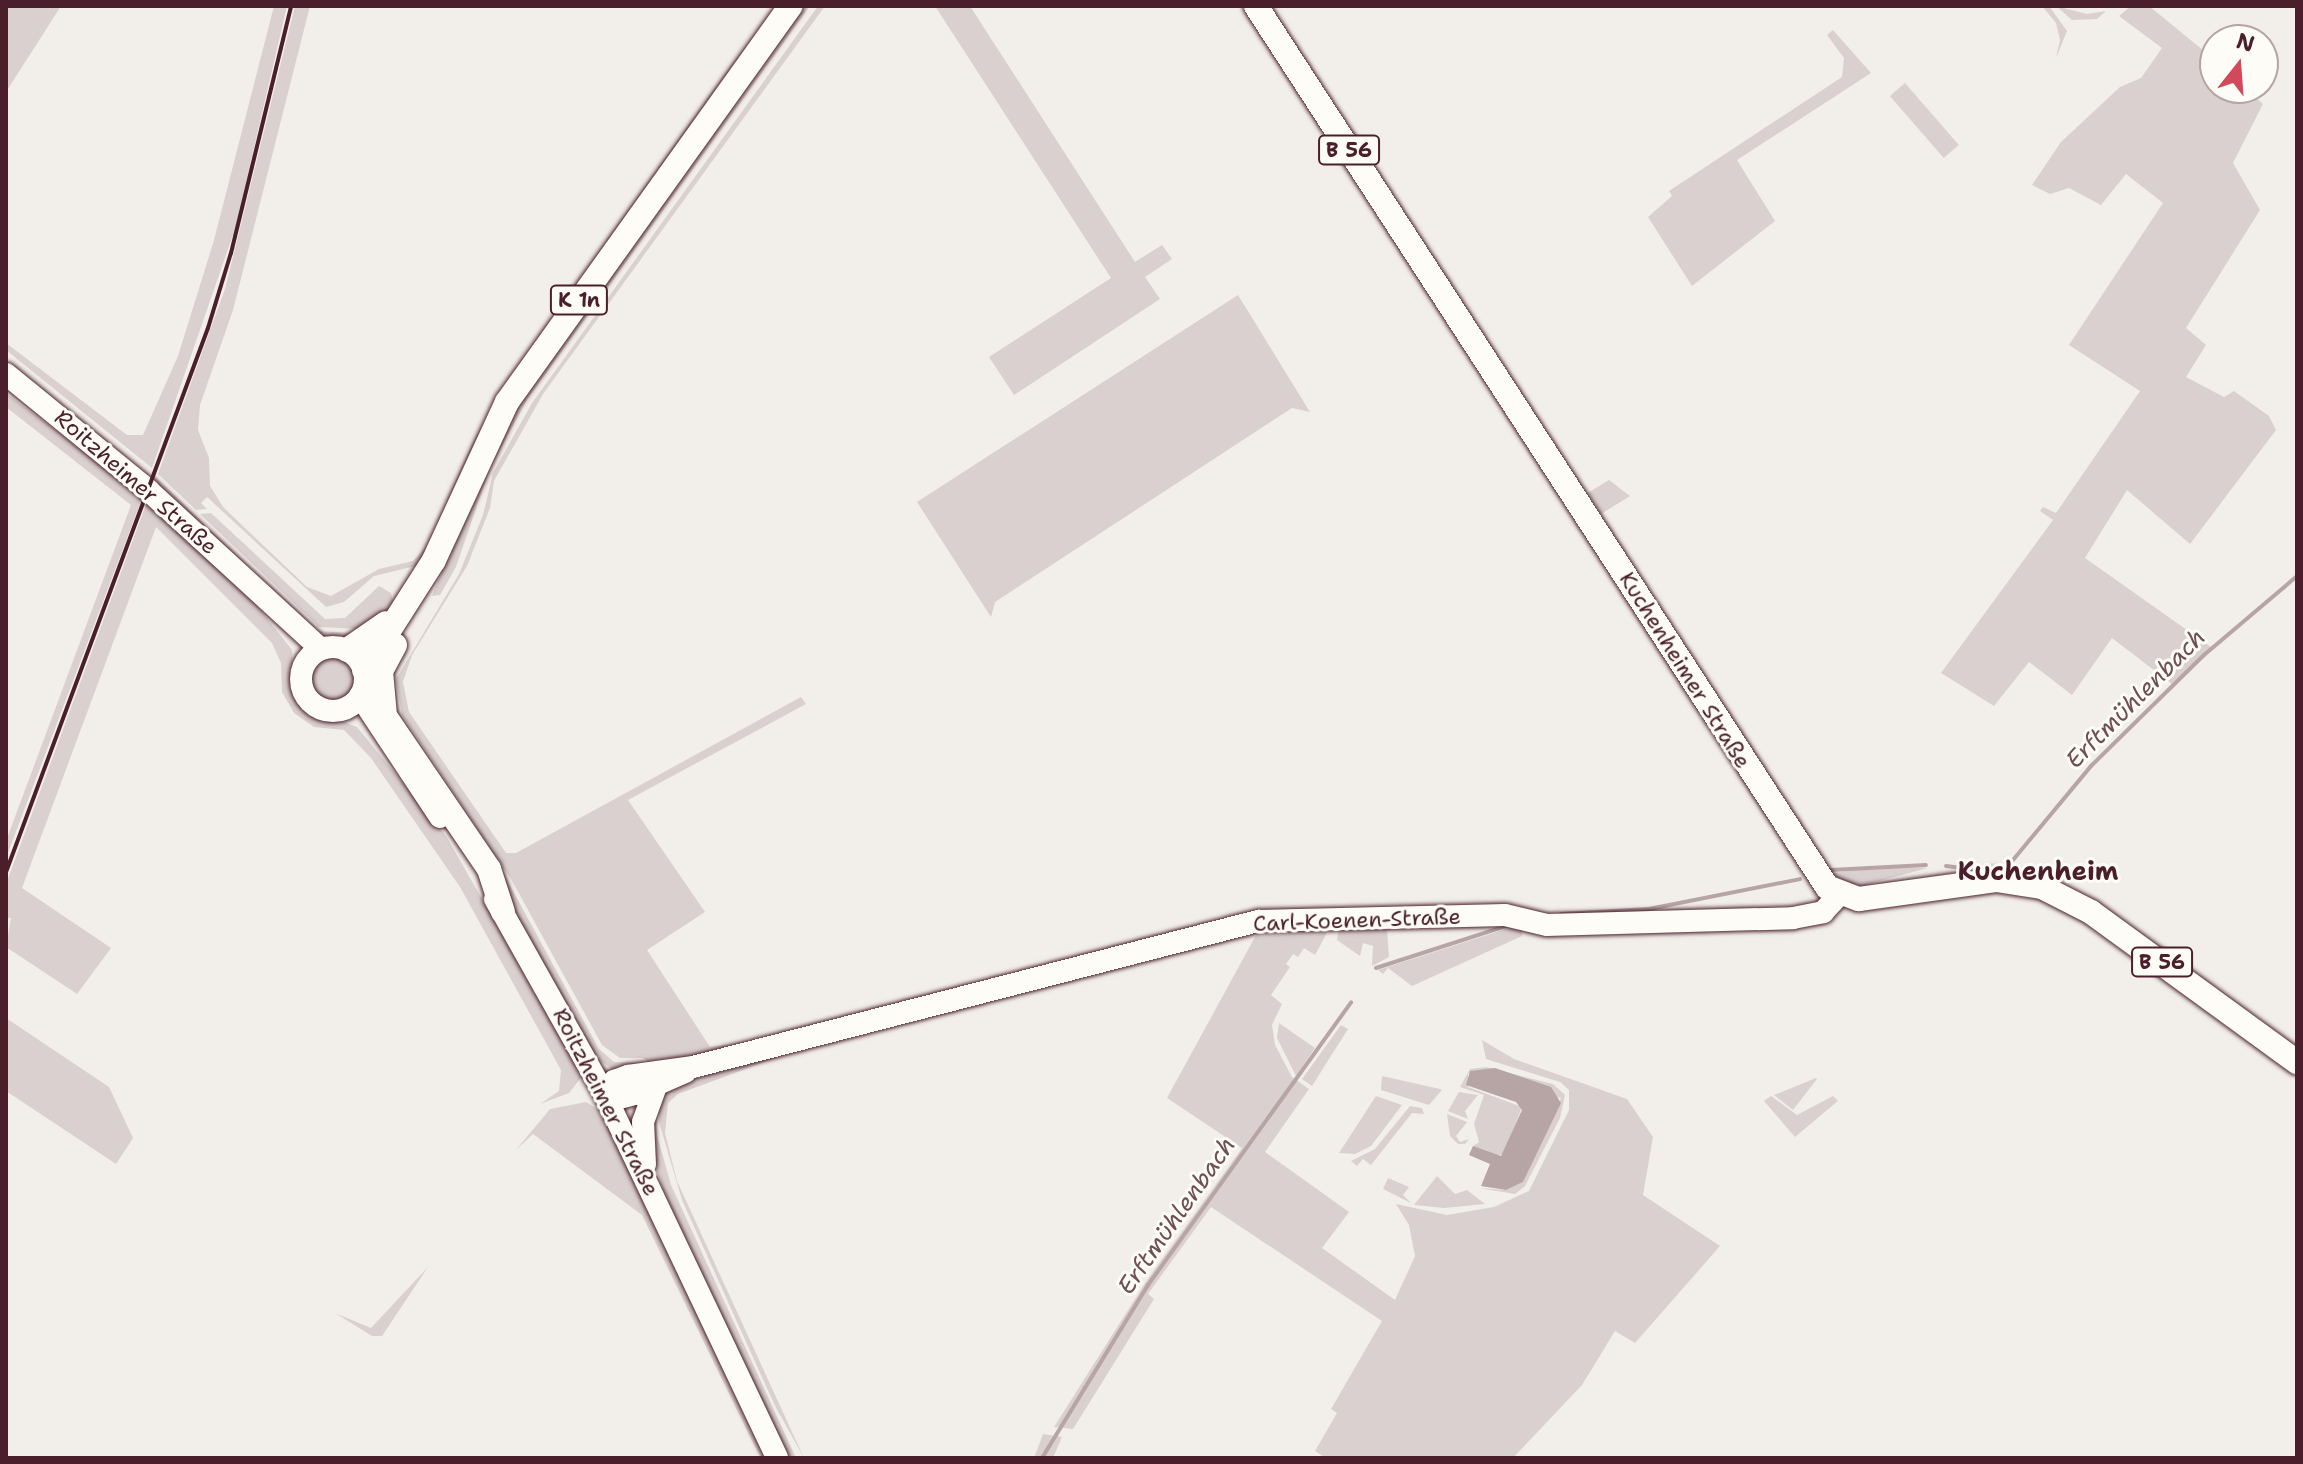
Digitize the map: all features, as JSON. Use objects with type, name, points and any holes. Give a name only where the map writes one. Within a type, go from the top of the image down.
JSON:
[{"type":"main road","name":"K 1n","points":[[364,670],[434,560],[467,482],[523,378],[791,6]]},
{"type":"main road","name":"Kuchenheimer Straße","points":[[1256,6],[1813,871],[1839,895]]},
{"type":"main road","name":"K 1n","points":[[467,482],[469,503],[453,546],[384,663],[380,696],[388,723],[489,869],[503,912]]},
{"type":"main road","name":"K 1n","points":[[347,650],[401,613]]},
{"type":"main road","name":"B 56","points":[[1839,895],[1874,898],[1996,880],[2042,887],[2101,919],[2297,1062]]},
{"type":"street","name":"Roitzheimer Straße","points":[[6,374],[148,490],[260,597],[313,656]]},
{"type":"street","points":[[347,650],[364,670],[351,703],[325,710],[308,699],[301,679],[313,656],[347,650]]},
{"type":"street","name":"Roitzheimer Straße","points":[[351,703],[401,764],[503,912],[604,1093],[777,1458]]},
{"type":"street","name":"Carl-Koenen-Straße","points":[[693,1067],[656,1087],[619,1098],[604,1093],[614,1081],[628,1076],[693,1067],[1258,921],[1793,918],[1823,912],[1839,895]]},
{"type":"street","points":[[645,1177],[643,1122],[656,1087]]},
{"type":"shaded area","points":[[6,6],[61,6],[6,92]]},
{"type":"shaded area","points":[[274,6],[287,6],[235,229],[152,468],[6,350],[6,343],[127,435],[143,435],[178,356],[214,240]]},
{"type":"shaded area","points":[[295,6],[310,6],[233,310],[200,405],[198,430],[209,458],[210,486],[223,507],[307,587],[331,596],[379,569],[413,561],[427,546],[473,442],[513,372],[727,71],[776,6],[782,6],[525,362],[424,564],[374,576],[344,602],[326,607],[207,497],[201,503],[207,509],[196,510],[158,474],[225,289]]},
{"type":"shaded area","points":[[801,6],[810,6],[527,400],[490,468],[456,567],[440,595],[432,596],[497,435]]},
{"type":"shaded area","points":[[818,6],[825,6],[543,394],[494,481],[490,508],[467,566],[412,655],[403,682],[409,712],[506,853],[516,853],[801,697],[806,704],[628,800],[705,912],[647,950],[710,1047],[725,1045],[726,1051],[650,1063],[643,1058],[620,1058],[602,1045],[511,879],[402,715],[396,679],[459,574],[483,515],[493,473],[532,403]]},
{"type":"shaded area","points":[[935,6],[970,6],[1135,262],[1162,245],[1172,259],[1145,277],[1160,299],[1014,395],[989,357],[1111,278]]},
{"type":"shaded area","points":[[2042,6],[2049,6],[2067,31],[2056,58],[2060,40],[2056,23]]},
{"type":"shaded area","points":[[2056,6],[2087,14],[2106,11],[2097,19],[2072,20]]},
{"type":"shaded area","points":[[2131,6],[2149,6],[2199,47],[2199,104],[2263,104],[2233,163],[2260,210],[2186,328],[2206,345],[2186,377],[2224,397],[2234,391],[2269,416],[2276,430],[2190,544],[2127,490],[2085,558],[2211,647],[2172,684],[2112,638],[2072,695],[2029,662],[1994,706],[1941,673],[2053,520],[2040,511],[2043,507],[2056,513],[2140,391],[2069,345],[2163,203],[2126,174],[2101,205],[2069,188],[2050,194],[2032,185],[2061,142],[2120,87],[2141,78],[2162,48],[2119,16]]},
{"type":"shaded area","points":[[1833,30],[1871,73],[1737,160],[1775,221],[1692,286],[1648,217],[1672,196],[1669,191],[1842,77],[1844,58],[1827,35]]},
{"type":"shaded area","points":[[1905,83],[1959,145],[1944,158],[1890,96]]},
{"type":"shaded area","points":[[1238,295],[1310,412],[1292,408],[995,602],[991,617],[917,502]]},
{"type":"shaded area","points":[[7,394],[143,496],[6,858],[6,841],[131,505],[6,407]]},
{"type":"shaded area","points":[[155,476],[304,621],[316,631],[353,633],[350,641],[322,639],[153,482]]},
{"type":"shaded area","points":[[1609,480],[1630,496],[1601,514],[1588,493]]},
{"type":"shaded area","points":[[148,499],[249,596],[292,650],[294,690],[304,706],[357,727],[446,836],[583,1075],[569,1093],[540,1104],[559,1091],[561,1070],[460,887],[371,758],[344,730],[314,727],[294,713],[282,692],[281,663],[272,643],[156,527],[22,888],[111,948],[77,994],[6,947],[11,918],[6,918],[6,884]]},
{"type":"shaded area","points":[[211,513],[325,619],[345,618],[379,586],[391,593],[395,609],[359,629],[319,627],[200,514]]},
{"type":"shaded area","points":[[333,654],[350,661],[357,678],[350,695],[333,702],[316,695],[309,678],[316,661]]},
{"type":"shaded area","points":[[391,685],[398,717],[507,880],[599,1049],[614,1062],[641,1063],[617,1072],[599,1060],[394,721]]},
{"type":"shaded area","points":[[1884,866],[1928,868],[1861,886],[1838,880],[1833,873]]},
{"type":"shaded area","points":[[1515,926],[1522,928],[1522,936],[1412,986],[1388,968],[1383,974],[1378,970]]},
{"type":"shaded area","points":[[1329,929],[1315,955],[1304,948],[1298,957],[1293,954],[1286,964],[1290,967],[1271,995],[1282,1004],[1272,1025],[1275,1045],[1292,1077],[1309,1089],[1265,1152],[1349,1212],[1322,1248],[1395,1300],[1415,1256],[1409,1225],[1396,1204],[1447,1215],[1494,1207],[1529,1191],[1569,1110],[1569,1090],[1560,1082],[1486,1059],[1482,1040],[1514,1059],[1627,1099],[1653,1137],[1643,1195],[1720,1246],[1635,1343],[1615,1331],[1582,1385],[1513,1458],[1326,1458],[1315,1451],[1337,1413],[1331,1409],[1382,1321],[1211,1207],[1148,1294],[1154,1299],[1073,1429],[1054,1427],[1147,1280],[1242,1148],[1167,1098],[1255,937],[1258,932]]},
{"type":"shaded area","points":[[1339,929],[1387,930],[1389,957],[1372,966],[1373,946],[1363,943],[1360,956],[1337,940]]},
{"type":"shaded area","points":[[6,1018],[109,1087],[133,1138],[116,1164],[6,1091]]},
{"type":"shaded area","points":[[1279,1023],[1315,1048],[1296,1076],[1277,1038]]},
{"type":"shaded area","points":[[1341,1025],[1348,1029],[1312,1086],[1302,1079]]},
{"type":"shaded area","points":[[797,1050],[678,1094],[668,1103],[665,1133],[677,1181],[804,1458],[775,1406],[682,1200],[659,1122],[660,1096],[680,1083]]},
{"type":"shaded area","points":[[1486,1067],[1553,1084],[1565,1095],[1560,1118],[1525,1186],[1515,1194],[1479,1188],[1506,1190],[1523,1182],[1561,1098],[1468,1073],[1468,1087],[1522,1107],[1504,1153],[1496,1157],[1473,1146],[1479,1142],[1474,1124],[1484,1095],[1460,1087],[1470,1069]]},
{"type":"shaded area","points":[[1495,1068],[1551,1087],[1561,1103],[1523,1182],[1506,1190],[1481,1186],[1490,1164],[1469,1155],[1473,1146],[1501,1156],[1522,1110],[1516,1102],[1466,1085],[1470,1071]]},
{"type":"shaded area","points":[[1382,1076],[1442,1090],[1429,1105],[1381,1090]]},
{"type":"shaded area","points":[[1816,1078],[1793,1110],[1774,1095]]},
{"type":"shaded area","points":[[1459,1092],[1478,1095],[1465,1111],[1468,1119],[1448,1111]]},
{"type":"shaded area","points":[[1376,1096],[1402,1105],[1371,1146],[1355,1154],[1339,1153]]},
{"type":"shaded area","points":[[1771,1096],[1797,1115],[1833,1096],[1838,1101],[1795,1137],[1764,1101]]},
{"type":"shaded area","points":[[586,1102],[602,1112],[769,1458],[761,1458],[754,1445],[642,1215],[533,1134],[516,1150],[550,1109]]},
{"type":"shaded area","points":[[1410,1106],[1422,1108],[1424,1114],[1412,1113],[1371,1165],[1363,1159],[1357,1166],[1351,1161],[1375,1149]]},
{"type":"shaded area","points":[[656,1108],[657,1135],[671,1185],[796,1458],[784,1458],[666,1199],[649,1143]]},
{"type":"shaded area","points":[[1447,1114],[1467,1122],[1456,1136],[1460,1142],[1469,1139],[1465,1144],[1458,1144],[1450,1136]]},
{"type":"shaded area","points":[[1437,1176],[1455,1194],[1467,1190],[1485,1204],[1444,1208],[1414,1205]]},
{"type":"shaded area","points":[[1388,1178],[1409,1187],[1403,1195],[1411,1203],[1383,1189]]},
{"type":"shaded area","points":[[428,1267],[382,1336],[372,1336],[335,1313],[371,1328]]},
{"type":"shaded area","points":[[1043,1434],[1062,1437],[1053,1458],[1034,1458]]},
{"type":"waterway","name":"Erftmühlenbach","points":[[2013,860],[2091,766],[2204,655],[2297,576]]},
{"type":"waterway","name":"Erftmühlenbach","points":[[1831,870],[1926,865]]},
{"type":"waterway","name":"Erftmühlenbach","points":[[1946,866],[1963,868]]},
{"type":"waterway","name":"Erftmühlenbach","points":[[1561,914],[1649,909],[1800,879]]},
{"type":"waterway","name":"Erftmühlenbach","points":[[1376,968],[1506,926]]},
{"type":"waterway","name":"Erftmühlenbach","points":[[1042,1458],[1148,1285],[1351,1002]]},
{"type":"railway","points":[[6,872],[208,328],[231,253],[291,6]]},
{"type":"district","name":"Kuchenheim","points":[[2038,871]]}]
